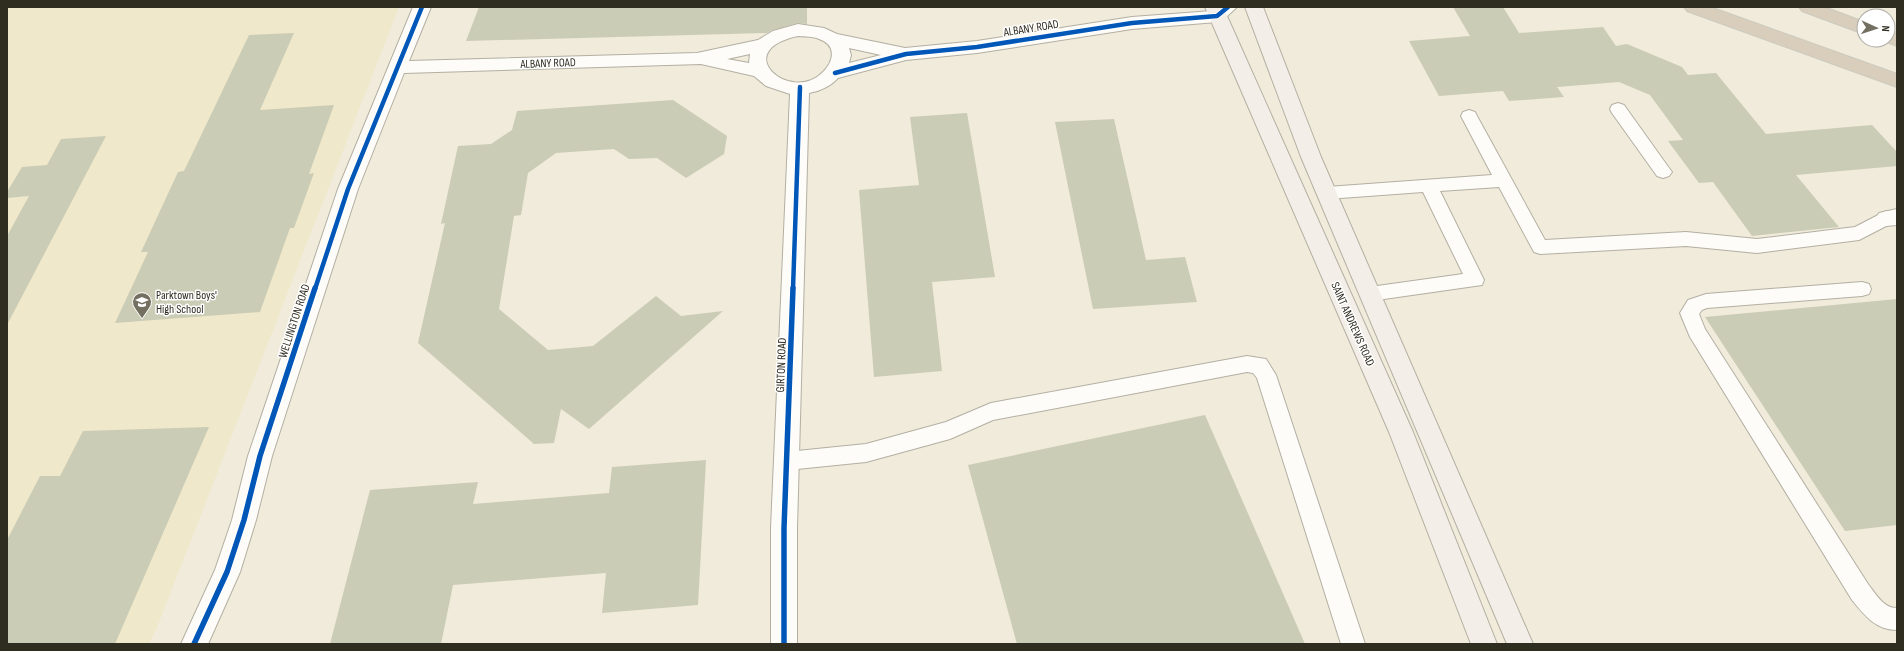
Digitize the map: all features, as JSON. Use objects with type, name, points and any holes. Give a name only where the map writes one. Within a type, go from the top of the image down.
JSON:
[{"type":"highway","points":[[1693,7],[1897,81]]},
{"type":"highway","points":[[1808,7],[1856,25]]},
{"type":"main road","points":[[1254,7],[1327,193],[1520,644]]},
{"type":"main road","name":"SAINT ANDREWS ROAD","points":[[1220,10],[1401,432],[1484,644]]},
{"type":"street","name":"WELLINGTON ROAD","points":[[194,644],[227,572],[244,520],[260,456],[348,189],[422,7]]},
{"type":"street","name":"ALBANY ROAD","points":[[1132,24],[1163,7]]},
{"type":"street","name":"ALBANY ROAD","points":[[835,73],[906,54],[976,47],[1220,10]]},
{"type":"street","points":[[798,30],[818,32],[835,39],[841,47],[843,56],[842,65],[826,80],[814,85],[788,87],[776,84],[766,78],[760,71],[757,63],[764,45],[773,38],[785,33],[798,30]]},
{"type":"street","name":"ALBANY ROAD","points":[[835,39],[906,54]]},
{"type":"street","name":"ALBANY ROAD","points":[[398,67],[698,59],[764,45]]},
{"type":"street","name":"ALBANY ROAD","points":[[698,59],[760,71]]},
{"type":"street","name":"GIRTON ROAD","points":[[784,644],[784,528],[800,87]]},
{"type":"lane","points":[[1618,109],[1662,172]]},
{"type":"lane","points":[[1469,116],[1540,247],[1686,239],[1757,246],[1859,233],[1892,217]]},
{"type":"lane","points":[[1327,193],[1503,180]]},
{"type":"lane","points":[[1370,294],[1475,280],[1429,186]]},
{"type":"lane","points":[[1862,289],[1706,301],[1695,305],[1689,313],[1697,332],[1860,592],[1877,612],[1890,620],[1897,619]]},
{"type":"lane","points":[[787,461],[866,453],[950,430],[991,412],[1247,364],[1259,365],[1266,375],[1353,644]]},
{"type":"shaded area","name":"Parktown Boys' High School","points":[[7,7],[399,7],[156,630],[149,644],[7,644]]},
{"type":"building","points":[[479,7],[807,7],[807,24],[798,23],[767,33],[466,41]]},
{"type":"building","points":[[1453,7],[1503,7],[1519,33],[1603,27],[1616,46],[1627,44],[1682,67],[1688,75],[1716,73],[1766,134],[1872,125],[1897,152],[1897,166],[1796,175],[1839,227],[1752,236],[1713,182],[1699,183],[1668,141],[1683,140],[1650,95],[1619,82],[1557,87],[1564,97],[1509,101],[1503,91],[1439,96],[1409,41],[1470,36]]},
{"type":"building","points":[[294,33],[260,110],[334,105],[309,174],[314,173],[294,228],[290,228],[260,312],[115,323],[148,252],[141,252],[178,172],[184,171],[249,35]]},
{"type":"building","points":[[673,100],[727,136],[724,154],[686,178],[657,158],[629,159],[614,149],[556,153],[528,173],[521,215],[514,216],[499,309],[548,350],[593,346],[656,296],[681,316],[723,311],[589,429],[561,409],[554,443],[534,444],[418,343],[445,223],[441,224],[458,146],[491,144],[512,130],[517,111]]},
{"type":"building","points":[[967,113],[995,277],[932,282],[942,371],[874,377],[859,190],[919,185],[910,117]]},
{"type":"building","points":[[1114,119],[1146,260],[1185,257],[1197,302],[1093,309],[1055,122]]},
{"type":"building","points":[[106,136],[7,325],[7,236],[29,196],[7,198],[7,192],[22,167],[47,165],[61,139]]},
{"type":"building","points":[[1897,299],[1897,525],[1845,531],[1705,317]]},
{"type":"building","points":[[1205,415],[1305,644],[1017,644],[968,465]]},
{"type":"building","points":[[209,427],[115,644],[7,644],[7,540],[40,476],[60,476],[83,431]]},
{"type":"building","points":[[706,460],[698,605],[602,613],[606,573],[453,585],[441,644],[330,644],[370,490],[478,482],[473,504],[609,493],[612,467]]},
{"type":"cycle path","points":[[194,644],[227,572],[244,520],[260,456],[348,189],[422,7]]},
{"type":"cycle path","points":[[835,73],[906,54],[977,47],[1132,23],[1217,16],[1228,7]]},
{"type":"cycle path","points":[[784,644],[784,528],[800,87]]},
{"type":"place","name":"Parktown Boys' High School","points":[[142,319]]}]
